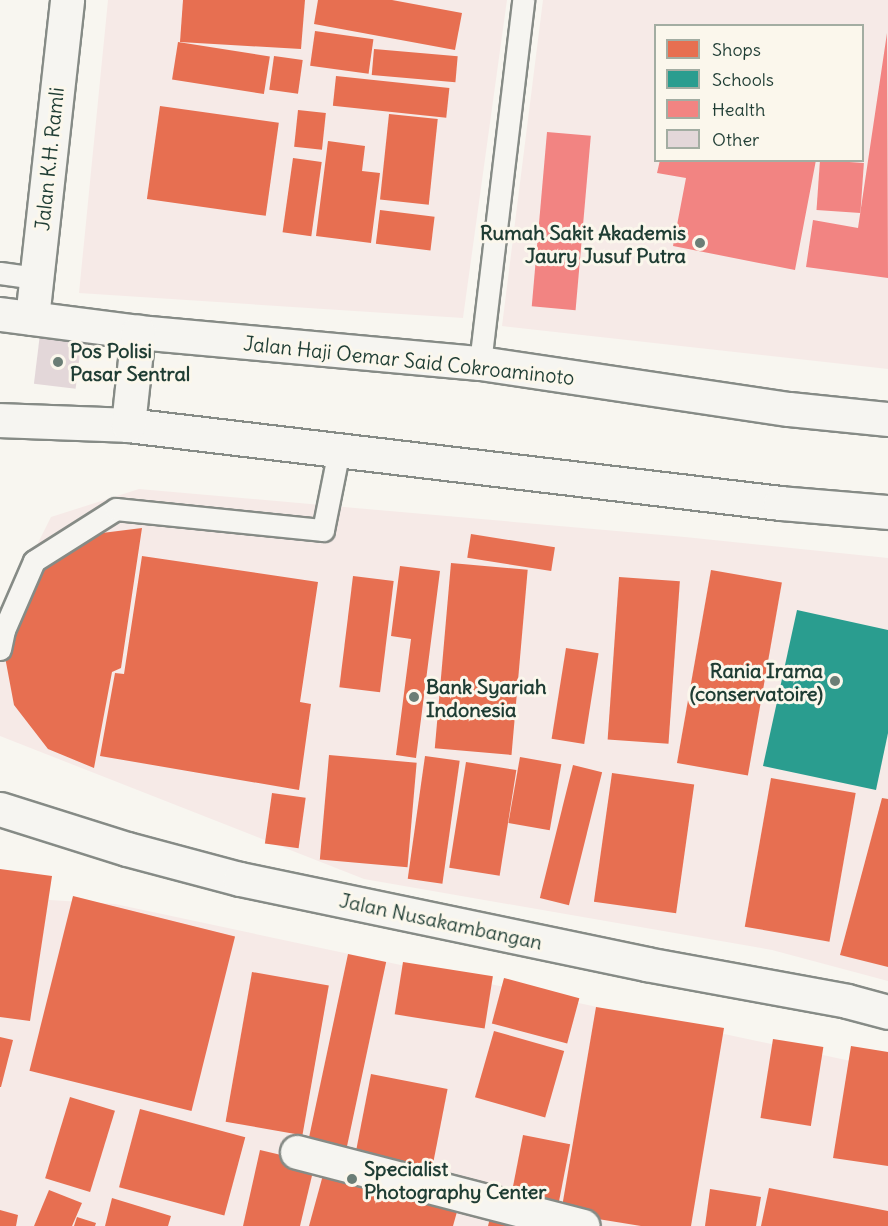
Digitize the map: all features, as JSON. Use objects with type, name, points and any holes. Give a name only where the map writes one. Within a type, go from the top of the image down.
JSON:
[{"type":"main road","name":"Jalan K.H. Ramli","points":[[32,318],[66,0]]},
{"type":"main road","name":"Jalan Haji Oemar Said Cokroaminoto","points":[[0,314],[138,332],[480,363],[789,409],[888,419]]},
{"type":"main road","points":[[128,425],[138,332]]},
{"type":"main road","points":[[0,420],[128,425],[768,502],[888,512]]},
{"type":"main road","name":"Jalan Nusakambangan","points":[[1,811],[127,849],[240,879],[646,964],[847,1001],[888,1012]]},
{"type":"main road","points":[[297,1152],[583,1226]]},
{"type":"lane","points":[[480,363],[523,0]]},
{"type":"lane","points":[[0,273],[36,278]]},
{"type":"lane","points":[[0,649],[4,630],[34,561],[116,509],[323,530],[339,450]]},
{"type":"shaded area","points":[[108,0],[507,0],[463,318],[79,293]]},
{"type":"shaded area","name":"Rumah Sakit Akademis Jaury Jusuf Putra","points":[[543,0],[888,0],[888,369],[502,326]]},
{"type":"shaded area","points":[[139,489],[685,537],[888,558],[888,981],[772,950],[364,879],[0,736],[0,619],[51,517]]},
{"type":"shaded area","points":[[0,897],[115,904],[888,1069],[888,1226],[0,1226]]},
{"type":"building: Shops","points":[[183,0],[305,0],[301,49],[180,42]]},
{"type":"building: Shops","points":[[318,0],[392,0],[462,13],[455,50],[314,24]]},
{"type":"building: Shops","points":[[315,31],[373,39],[369,74],[310,66]]},
{"type":"building: Shops","points":[[178,42],[270,57],[264,94],[172,80]]},
{"type":"building: Shops","points":[[374,49],[458,56],[455,82],[372,75]]},
{"type":"building: Shops","points":[[274,56],[303,60],[298,94],[269,90]]},
{"type":"building: Shops","points":[[336,76],[449,88],[446,118],[333,106]]},
{"type":"building: Shops","points":[[160,106],[279,123],[266,216],[147,199]]},
{"type":"building: Shops","points":[[298,110],[326,113],[322,150],[294,147]]},
{"type":"building: Shops","points":[[389,114],[438,119],[429,205],[380,200]]},
{"type":"building: Shops","points":[[328,141],[365,146],[362,171],[380,173],[371,243],[316,236]]},
{"type":"building: Shops","points":[[293,158],[322,162],[311,236],[283,232]]},
{"type":"building: Shops","points":[[380,210],[435,217],[430,250],[376,244]]},
{"type":"building: Shops","points":[[142,528],[121,668],[112,672],[94,768],[48,749],[14,705],[2,641],[26,572],[78,536]]},
{"type":"building: Shops","points":[[471,534],[555,547],[551,571],[467,558]]},
{"type":"building: Shops","points":[[142,556],[318,582],[300,702],[311,704],[299,790],[100,756],[115,673],[124,674]]},
{"type":"building: Shops","points":[[451,563],[528,570],[511,755],[435,748]]},
{"type":"building: Shops","name":"Bank Syariah Indonesia","points":[[400,566],[440,571],[416,758],[396,755],[411,639],[391,636]]},
{"type":"building: Shops","points":[[711,570],[782,583],[748,776],[677,763]]},
{"type":"building: Shops","points":[[353,576],[394,581],[380,692],[339,687]]},
{"type":"building: Shops","points":[[619,577],[680,581],[668,744],[608,740]]},
{"type":"building: Shops","points":[[566,648],[599,653],[584,744],[552,739]]},
{"type":"building: Shops","points":[[329,755],[417,763],[408,867],[320,860]]},
{"type":"building: Shops","points":[[425,756],[460,761],[442,884],[408,879]]},
{"type":"building: Shops","points":[[520,757],[561,764],[550,830],[508,823]]},
{"type":"building: Shops","points":[[466,762],[516,770],[500,876],[449,868]]},
{"type":"building: Shops","points":[[573,765],[602,772],[569,905],[540,898]]},
{"type":"building: Shops","points":[[612,773],[694,785],[676,913],[594,902]]},
{"type":"building: Shops","points":[[771,778],[856,793],[829,942],[745,927]]},
{"type":"building: Shops","points":[[272,793],[306,798],[299,848],[265,844]]},
{"type":"building: Shops","points":[[882,798],[888,799],[888,967],[840,955]]},
{"type":"building: Shops","points":[[0,869],[52,876],[30,1021],[0,1017]]},
{"type":"building: Shops","points":[[73,896],[235,936],[191,1111],[29,1071]]},
{"type":"building: Shops","points":[[348,954],[386,962],[345,1156],[307,1148]]},
{"type":"building: Shops","points":[[403,962],[493,976],[485,1029],[395,1014]]},
{"type":"building: Shops","points":[[252,972],[329,986],[302,1135],[226,1122]]},
{"type":"building: Shops","points":[[504,978],[579,998],[567,1044],[492,1023]]},
{"type":"building: Shops","points":[[596,1007],[724,1028],[691,1226],[641,1226],[561,1213]]},
{"type":"building: Shops","points":[[494,1031],[564,1051],[545,1117],[475,1097]]},
{"type":"building: Shops","points":[[0,1037],[13,1040],[1,1087],[0,1087]]},
{"type":"building: Shops","points":[[773,1039],[823,1047],[811,1126],[760,1118]]},
{"type":"building: Shops","points":[[851,1046],[888,1052],[888,1166],[833,1158]]},
{"type":"building: Shops","points":[[371,1074],[448,1089],[430,1178],[354,1163]]},
{"type":"building: Shops","points":[[70,1097],[115,1111],[90,1192],[45,1178]]},
{"type":"building: Shops","points":[[140,1109],[245,1137],[224,1215],[119,1187]]},
{"type":"building: Shops","points":[[523,1135],[570,1144],[557,1210],[510,1201]]},
{"type":"building: Shops","points":[[260,1150],[315,1163],[300,1226],[243,1226]]},
{"type":"building: Shops","name":"Specialist Photography Center","points":[[326,1164],[460,1201],[453,1226],[309,1226]]},
{"type":"building: Shops","points":[[769,1188],[888,1211],[888,1226],[761,1226]]},
{"type":"building: Shops","points":[[710,1189],[761,1197],[756,1226],[705,1226]]},
{"type":"building: Shops","points":[[49,1190],[82,1203],[72,1226],[34,1226]]},
{"type":"building: Shops","points":[[112,1198],[171,1216],[168,1226],[105,1226]]},
{"type":"building: Shops","points":[[0,1210],[18,1215],[16,1226],[0,1226]]},
{"type":"building: Shops","points":[[491,1214],[536,1226],[488,1226]]},
{"type":"building: Shops","points":[[77,1217],[96,1223],[95,1226],[74,1226]]},
{"type":"building: Schools","name":"Rania Irama (conservatoire)","points":[[797,610],[888,630],[888,733],[876,790],[763,766]]},
{"type":"building: Health","points":[[887,33],[888,278],[806,267],[813,220],[858,228]]},
{"type":"building: Health","points":[[547,132],[591,136],[576,310],[532,306]]},
{"type":"building: Health","points":[[660,162],[816,162],[795,270],[673,246],[686,178],[657,173]]},
{"type":"building: Health","points":[[820,162],[864,163],[860,213],[817,210]]},
{"type":"building: Other","name":"Pos Polisi Pasar Sentral","points":[[40,334],[82,339],[76,389],[34,384]]},
{"type":"place","name":"Rumah Sakit Akademis Jaury Jusuf Putra","points":[[700,243]]},
{"type":"place","name":"Pos Polisi Pasar Sentral","points":[[58,362]]},
{"type":"place","name":"Rania Irama (conservatoire)","points":[[835,681]]},
{"type":"place","name":"Bank Syariah Indonesia","points":[[414,697]]},
{"type":"place","name":"Specialist Photography Center","points":[[352,1179]]}]
